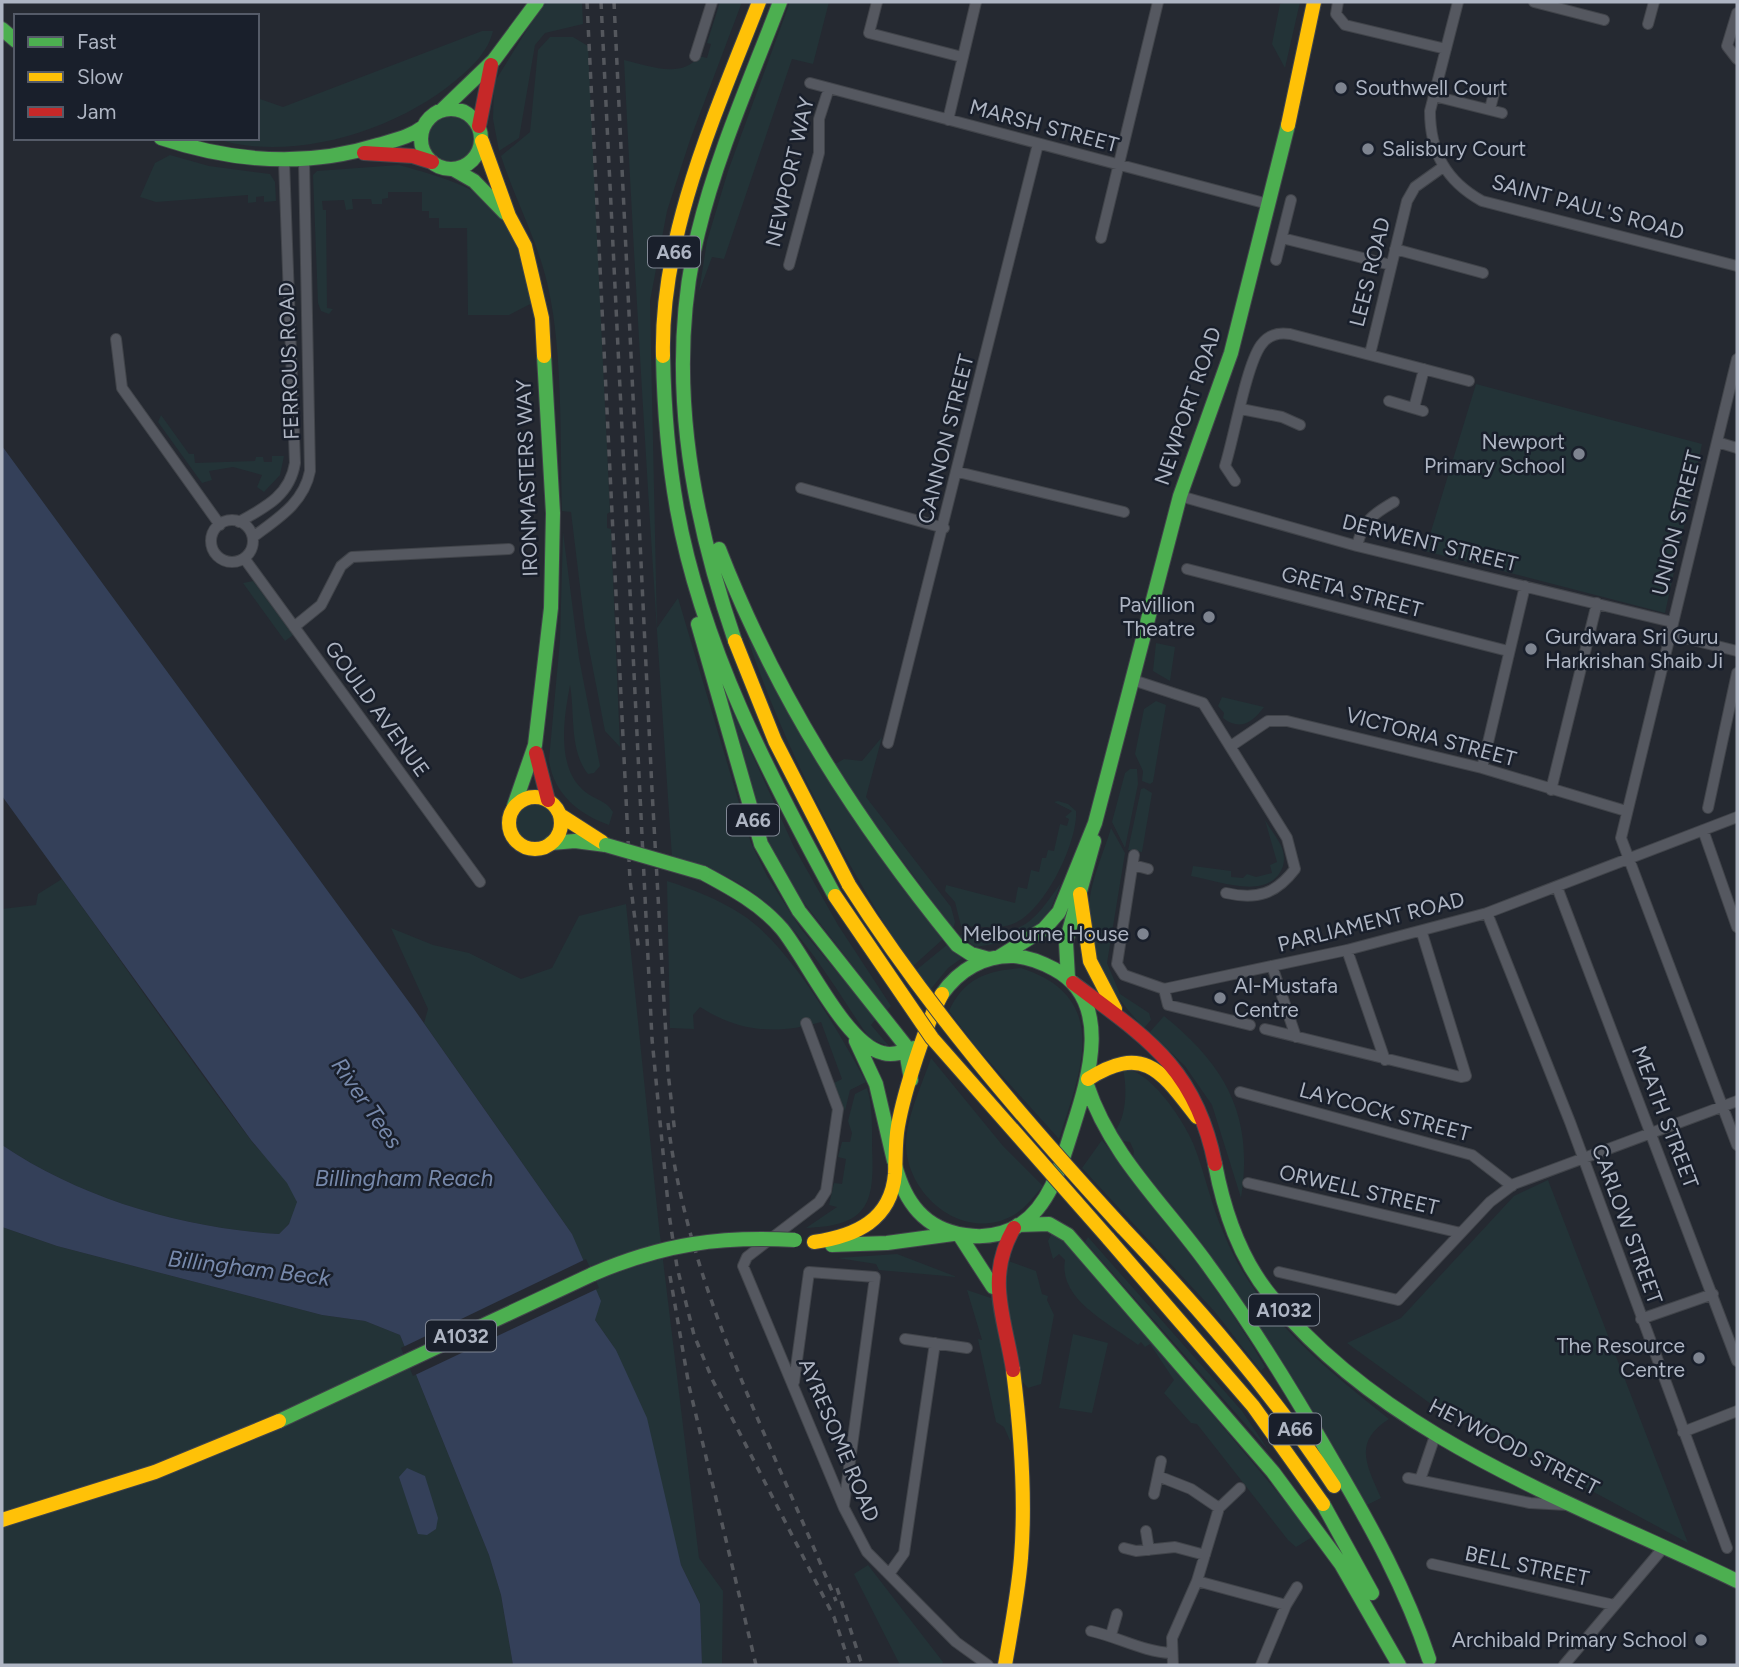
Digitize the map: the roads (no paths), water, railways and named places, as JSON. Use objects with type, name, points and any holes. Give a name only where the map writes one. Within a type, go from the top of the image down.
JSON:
[{"type":"main road","points":[[361,152],[410,138],[423,127],[492,64],[523,26],[537,2]]},
{"type":"main road","name":"A66","points":[[759,2],[693,178],[670,274],[662,375],[665,444],[677,514],[696,585],[748,728],[802,838],[835,896],[888,978],[932,1038],[1196,1336],[1298,1469],[1367,1581],[1405,1665]]},
{"type":"main road","name":"A66","points":[[780,2],[715,174],[700,225],[686,299],[683,416],[700,524],[736,643],[782,758],[849,886],[903,969],[951,1034],[1041,1139],[1202,1310],[1297,1431],[1345,1503],[1430,1662]]},
{"type":"main road","name":"NEWPORT ROAD","points":[[994,958],[1044,929],[1059,912],[1095,822],[1180,496],[1219,393],[1268,204],[1314,2]]},
{"type":"main road","points":[[492,64],[479,125],[482,141],[509,216]]},
{"type":"main road","points":[[442,110],[454,108],[466,112],[479,125]]},
{"type":"main road","points":[[423,127],[421,142],[432,162]]},
{"type":"main road","points":[[167,140],[214,155],[284,161],[361,152],[413,156],[453,169],[474,181],[509,216]]},
{"type":"main road","points":[[453,169],[475,157],[482,141]]},
{"type":"main road","name":"IRONMASTERS WAY","points":[[509,216],[525,246],[542,318],[553,513],[551,608],[535,744],[509,825],[517,842],[535,849],[551,843],[575,841],[606,845],[703,873],[754,901],[781,928],[849,1027]]},
{"type":"main road","points":[[683,416],[715,537],[733,586],[780,692],[859,820],[943,928],[964,950],[994,958],[1031,958],[1053,967],[1070,980],[1091,1016],[1094,1034],[1087,1082],[1063,1160],[1048,1194],[1033,1213],[1016,1226],[990,1236],[956,1235],[930,1223],[913,1208],[901,1188],[876,1084],[849,1027]]},
{"type":"main road","name":"A66","points":[[677,514],[678,551],[736,765],[761,844],[799,911],[908,1051]]},
{"type":"main road","name":"IRONMASTERS WAY","points":[[535,744],[548,800],[560,815],[606,845]]},
{"type":"main road","points":[[514,807],[531,797],[548,800]]},
{"type":"main road","points":[[551,843],[560,830],[560,815]]},
{"type":"main road","name":"NEWPORT ROAD","points":[[1070,980],[1064,948],[1093,848],[1095,822]]},
{"type":"main road","name":"A1032","points":[[1080,894],[1090,961],[1107,996],[1123,1019]]},
{"type":"main road","points":[[895,1163],[898,1123],[937,1005],[947,986],[971,966],[994,958]]},
{"type":"main road","name":"HEYWOOD STREET","points":[[1070,980],[1123,1019],[1183,1077],[1192,1091],[1208,1132],[1222,1196],[1252,1267],[1271,1295],[1342,1365],[1436,1433],[1737,1581]]},
{"type":"main road","points":[[849,1027],[878,1052],[893,1054],[923,1044]]},
{"type":"main road","points":[[908,1051],[911,1080]]},
{"type":"main road","name":"HEYWOOD STREET","points":[[1087,1082],[1108,1065],[1124,1060],[1146,1063],[1164,1077],[1208,1132]]},
{"type":"main road","name":"A66","points":[[1087,1082],[1104,1134],[1202,1256],[1295,1395],[1356,1500],[1416,1615],[1430,1662]]},
{"type":"main road","name":"A1032","points":[[814,1242],[856,1232],[878,1217],[892,1190],[895,1163]]},
{"type":"main road","points":[[1016,1226],[1049,1224],[1068,1235],[1231,1421],[1341,1564],[1399,1665]]},
{"type":"main road","points":[[1005,1665],[1022,1544],[1023,1458],[1018,1401],[1000,1304],[996,1262],[1001,1248],[1016,1226]]},
{"type":"main road","points":[[956,1235],[984,1269],[1000,1304]]},
{"type":"main road","name":"A1032","points":[[2,1520],[161,1468],[240,1437],[593,1274],[665,1245],[709,1238],[860,1245],[956,1235]]},
{"type":"street","points":[[695,57],[712,2]]},
{"type":"street","points":[[877,2],[869,33],[962,57]]},
{"type":"street","points":[[948,120],[976,2]]},
{"type":"street","points":[[1101,238],[1158,2]]},
{"type":"street","points":[[1338,2],[1336,14],[1345,25],[1446,49]]},
{"type":"street","name":"SAINT PAUL'S ROAD","points":[[1458,2],[1434,96],[1430,127],[1443,167],[1463,191],[1482,201],[1737,266]]},
{"type":"street","points":[[1534,2],[1604,20]]},
{"type":"street","points":[[1648,24],[1654,2]]},
{"type":"street","points":[[1737,13],[1727,47],[1737,60]]},
{"type":"street","name":"MARSH STREET","points":[[810,83],[1268,204]]},
{"type":"street","name":"NEWPORT WAY","points":[[789,265],[819,153],[819,119],[830,88]]},
{"type":"street","points":[[1490,109],[1494,93]]},
{"type":"street","points":[[1434,96],[1502,113]]},
{"type":"street","name":"CANNON STREET","points":[[888,743],[1038,144]]},
{"type":"street","name":"FERROUS ROAD","points":[[253,537],[292,507],[302,494],[310,471],[303,160]]},
{"type":"street","name":"FERROUS ROAD","points":[[239,522],[282,494],[291,479],[295,463],[284,161]]},
{"type":"street","name":"LEES ROAD","points":[[1235,481],[1225,466],[1255,355],[1260,346],[1274,335],[1290,334],[1370,355],[1407,201],[1415,187],[1443,167]]},
{"type":"street","points":[[1276,261],[1291,200]]},
{"type":"street","points":[[1282,238],[1391,265]]},
{"type":"street","points":[[1395,249],[1483,274]]},
{"type":"street","points":[[116,339],[122,388],[220,525]]},
{"type":"street","points":[[1370,355],[1469,381]]},
{"type":"street","name":"UNION STREET","points":[[1737,359],[1621,838],[1737,1145]]},
{"type":"street","points":[[1389,401],[1418,410],[1424,369]]},
{"type":"street","points":[[1241,409],[1282,417],[1300,425]]},
{"type":"street","points":[[1717,442],[1737,448]]},
{"type":"street","points":[[958,471],[1124,512]]},
{"type":"street","points":[[801,488],[944,528]]},
{"type":"street","name":"DERWENT STREET","points":[[1180,496],[1357,546],[1672,622]]},
{"type":"street","points":[[1357,546],[1362,527],[1369,516],[1394,502]]},
{"type":"street","points":[[239,522],[248,528],[253,537],[251,550],[244,558],[228,561],[215,552],[212,537],[220,525],[239,522]]},
{"type":"street","points":[[294,627],[321,605],[341,566],[352,556],[509,549]]},
{"type":"street","name":"GOULD AVENUE","points":[[244,558],[480,883]]},
{"type":"street","name":"GRETA STREET","points":[[1187,569],[1508,651]]},
{"type":"street","points":[[1482,768],[1525,586]]},
{"type":"street","points":[[1551,790],[1597,603]]},
{"type":"street","points":[[1669,634],[1737,651]]},
{"type":"street","points":[[1708,808],[1737,673]]},
{"type":"street","points":[[1133,680],[1203,703],[1287,838],[1295,869],[1274,891],[1258,897],[1226,893]]},
{"type":"street","name":"VICTORIA STREET","points":[[1231,746],[1268,721],[1287,721],[1482,768],[1626,811]]},
{"type":"street","name":"PARLIAMENT ROAD","points":[[1164,989],[1422,933],[1487,914],[1737,817]]},
{"type":"street","points":[[1703,830],[1737,927]]},
{"type":"street","points":[[1148,869],[1133,860],[1117,964],[1124,975],[1164,989],[1168,1005],[1250,1025]]},
{"type":"street","name":"MEATH STREET","points":[[1556,887],[1736,1353]]},
{"type":"street","name":"CARLOW STREET","points":[[1487,914],[1583,1160],[1727,1548]]},
{"type":"street","points":[[1265,1029],[1385,1060],[1466,1076],[1467,1071],[1422,933]]},
{"type":"street","points":[[1348,950],[1385,1060]]},
{"type":"street","points":[[1272,966],[1296,1037]]},
{"type":"street","name":"AYRESOME ROAD","points":[[806,1023],[838,1109],[826,1191],[819,1202],[747,1256],[743,1266],[844,1508],[867,1552],[956,1642],[988,1665]]},
{"type":"street","name":"LAYCOCK STREET","points":[[1240,1092],[1472,1154],[1512,1186]]},
{"type":"street","points":[[1279,1272],[1398,1300],[1490,1202],[1512,1186],[1737,1101]]},
{"type":"street","name":"ORWELL STREET","points":[[1248,1183],[1461,1233]]},
{"type":"street","points":[[794,1384],[809,1272],[875,1277],[844,1508]]},
{"type":"street","points":[[1641,1319],[1713,1294]]},
{"type":"street","points":[[905,1339],[967,1348]]},
{"type":"street","points":[[888,1574],[904,1553],[935,1343]]},
{"type":"street","points":[[1683,1432],[1737,1411]]},
{"type":"street","points":[[1436,1433],[1414,1479],[1530,1503],[1580,1505]]},
{"type":"street","points":[[1153,1494],[1161,1461]]},
{"type":"street","points":[[1158,1476],[1191,1489],[1219,1508]]},
{"type":"street","points":[[1173,1665],[1172,1637],[1197,1581],[1219,1508],[1240,1488]]},
{"type":"street","points":[[1146,1531],[1149,1550]]},
{"type":"street","points":[[1124,1548],[1149,1550],[1175,1547],[1205,1555]]},
{"type":"street","points":[[1564,1665],[1664,1547]]},
{"type":"street","name":"BELL STREET","points":[[1432,1564],[1444,1573],[1614,1605]]},
{"type":"street","points":[[1197,1581],[1232,1593],[1273,1599],[1286,1605]]},
{"type":"street","points":[[1261,1665],[1286,1605],[1297,1587]]},
{"type":"street","points":[[1111,1635],[1117,1615]]},
{"type":"street","points":[[1091,1630],[1151,1651],[1171,1653]]},
{"type":"water","name":"Billingham Reach","points":[[2,446],[414,1009],[572,1234],[601,1301],[595,1320],[616,1350],[647,1418],[681,1565],[700,1604],[702,1665],[513,1665],[501,1595],[489,1555],[400,1335],[365,1321],[322,1315],[57,1246],[2,1227],[2,1145],[65,1181],[99,1195],[134,1208],[206,1225],[279,1234],[289,1224],[297,1202],[287,1183],[251,1140],[2,796]]},
{"type":"water","points":[[407,1468],[425,1476],[438,1518],[436,1529],[427,1535],[418,1534],[399,1477]]},
{"type":"railway","points":[[587,2],[630,880],[639,952]]},
{"type":"railway","points":[[601,2],[652,1039],[669,1214],[677,1267],[694,1335],[713,1381],[834,1617],[850,1665]]},
{"type":"railway","points":[[614,2],[652,790],[668,1072],[675,1134]]},
{"type":"railway","points":[[668,1123],[679,1186],[694,1247],[714,1307],[736,1367],[836,1601]]},
{"type":"railway","points":[[670,1276],[689,1386],[756,1665]]},
{"type":"railway","points":[[837,1588],[862,1665]]},
{"type":"place","name":"Southwell Court","points":[[1341,88]]},
{"type":"place","name":"Salisbury Court","points":[[1368,149]]},
{"type":"place","name":"Newport Primary School","points":[[1579,454]]},
{"type":"place","name":"Pavillion Theatre","points":[[1209,617]]},
{"type":"place","name":"Gurdwara Sri Guru Harkrishan Shaib Ji","points":[[1531,649]]},
{"type":"place","name":"Melbourne House","points":[[1143,934]]},
{"type":"place","name":"Al-Mustafa Centre","points":[[1220,998]]},
{"type":"place","name":"The Resource Centre","points":[[1699,1358]]},
{"type":"place","name":"Archibald Primary School","points":[[1701,1640]]},
{"type":"water label","name":"River Tees","points":[[367,1103]]},
{"type":"water label","name":"Billingham Beck","points":[[249,1268]]}]
